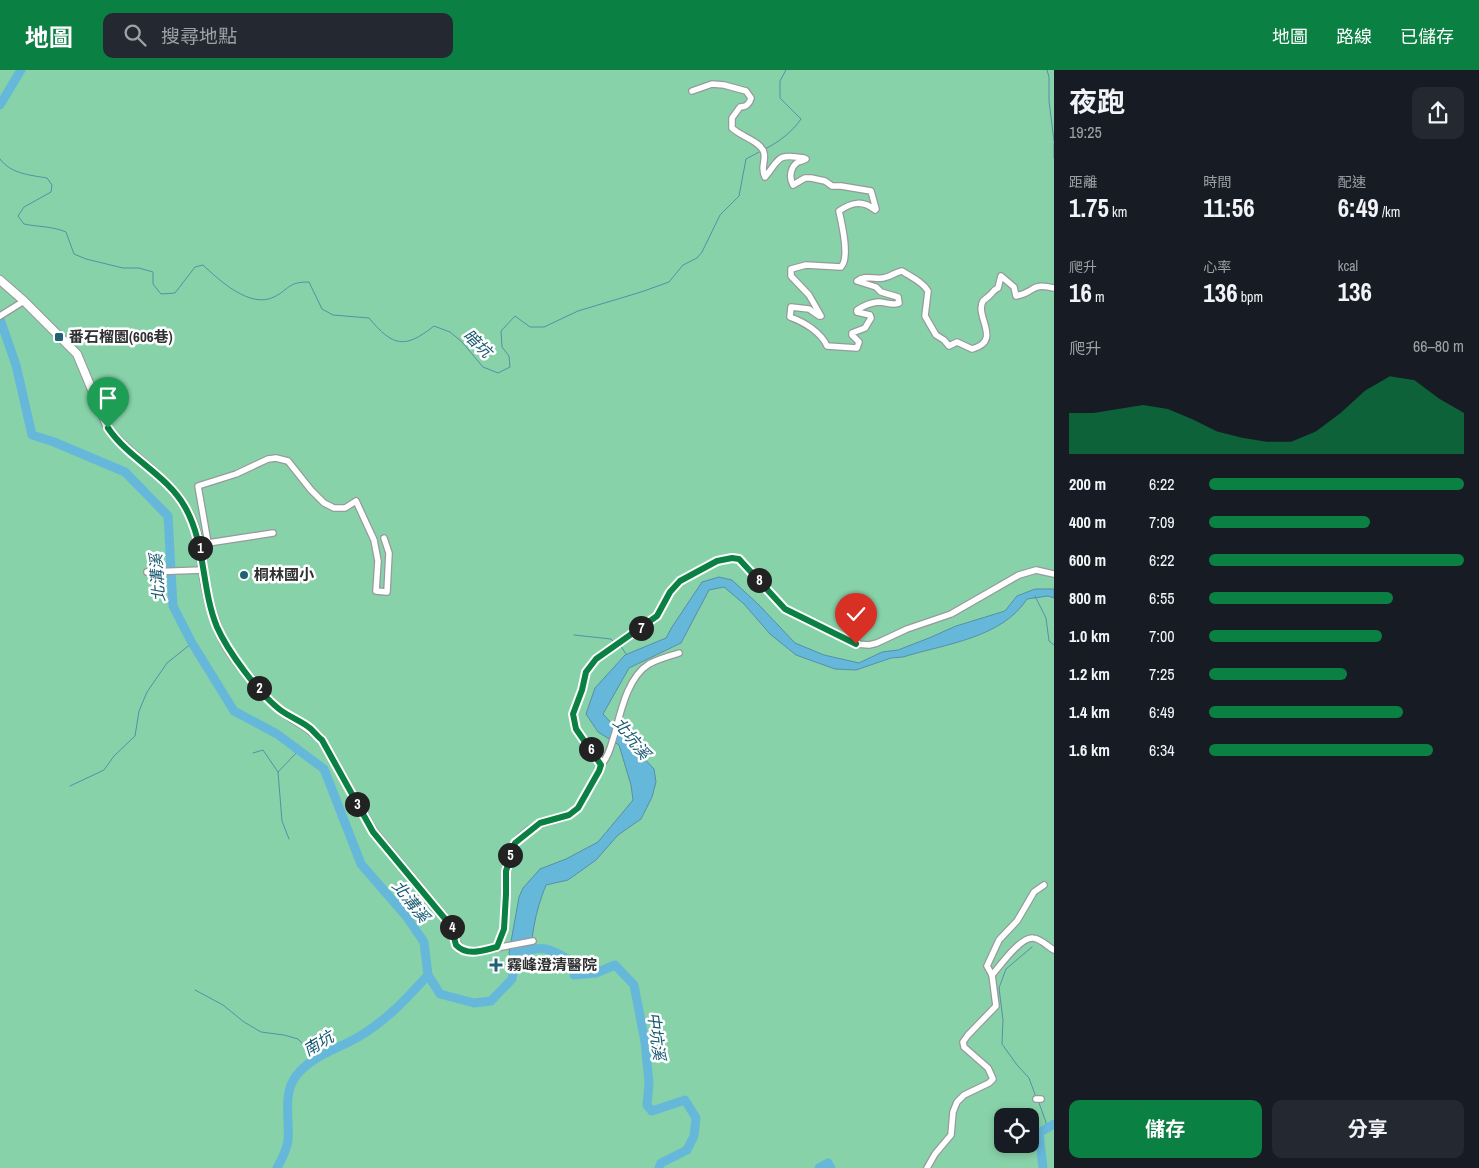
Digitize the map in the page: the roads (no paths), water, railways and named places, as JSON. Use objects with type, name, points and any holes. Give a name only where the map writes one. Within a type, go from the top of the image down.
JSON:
[{"type":"street","points":[[692,91],[712,84],[746,91],[751,98],[750,101],[745,107],[740,108],[732,118],[732,128],[761,148],[764,153],[763,169],[765,177],[777,160],[786,156],[796,156],[806,159],[798,162],[793,168],[790,176],[793,185],[806,178],[811,178],[825,181],[832,186],[871,191],[875,210],[866,203],[861,203],[848,205],[839,211],[845,254],[841,267],[806,265],[791,268],[791,276],[809,295],[820,316],[809,309],[791,307],[790,318],[808,326],[824,337],[827,346],[857,348],[859,342],[852,335],[852,332],[865,328],[871,318],[870,315],[857,312],[857,310],[868,304],[878,302],[893,305],[899,303],[898,297],[881,292],[876,287],[857,282],[859,279],[868,277],[883,278],[902,271],[917,280],[928,291],[925,316],[936,335],[949,346],[957,342],[972,349],[983,344],[986,337],[983,301],[998,288],[1001,276],[1014,287],[1016,296],[1023,295],[1040,285],[1054,288]]},
{"type":"street","points":[[0,280],[77,354],[108,428],[114,436],[161,477],[177,495],[194,526],[202,555],[209,604],[225,644],[269,700],[280,710],[311,729],[322,740],[373,832],[451,926],[455,941],[460,948],[475,952],[533,940]]},
{"type":"street","points":[[0,316],[24,301]]},
{"type":"street","points":[[202,555],[208,543],[198,486],[236,474],[268,459],[276,458],[288,461],[324,503],[334,508],[345,508],[356,501],[365,518],[375,547],[378,561],[376,591],[387,592],[389,553],[384,538]]},
{"type":"street","points":[[208,543],[273,533]]},
{"type":"street","points":[[601,765],[576,729],[573,714],[582,690],[586,672],[596,659],[657,616],[670,592],[680,581],[717,561],[732,558],[739,559],[785,609],[860,645],[877,643],[907,629],[951,614],[1019,575],[1036,570],[1054,574]]},
{"type":"street","points":[[149,572],[203,570]]},
{"type":"street","points":[[500,947],[504,929],[506,871],[515,843],[540,823],[569,815],[578,808],[601,765],[608,758],[618,720],[630,688],[640,671],[650,663],[679,653]]},
{"type":"street","points":[[928,1168],[935,1154],[951,1135],[953,1112],[957,1102],[964,1095],[989,1084],[993,1079],[988,1068],[964,1047],[963,1042],[996,1006],[992,975],[987,966],[999,940],[1017,921],[1034,892],[1044,885]]},
{"type":"street","points":[[992,975],[1017,946],[1031,938],[1035,938],[1054,950]]},
{"type":"water","name":"北坑溪","points":[[719,577],[732,580],[795,643],[824,655],[859,663],[882,652],[898,650],[956,626],[1005,611],[1017,596],[1035,589],[1054,589],[1054,598],[1048,596],[1027,599],[1003,623],[971,638],[903,657],[891,658],[856,670],[835,669],[796,655],[770,634],[744,604],[724,587],[709,590],[681,643],[629,668],[603,714],[654,769],[656,782],[652,797],[641,819],[618,835],[596,860],[568,880],[546,885],[534,926],[531,968],[514,968],[509,953],[519,897],[523,888],[540,869],[566,859],[598,842],[633,800],[631,785],[619,745],[598,732],[586,714],[595,688],[625,655],[666,638],[702,582]]},
{"type":"waterway","name":"北溝溪","points":[[0,105],[21,70]]},
{"type":"waterway","name":"暗坑","points":[[765,149],[785,136],[801,119],[780,98],[780,81],[786,70]]},
{"type":"waterway","points":[[1047,70],[1054,141]]},
{"type":"waterway","points":[[1054,143],[1054,158]]},
{"type":"waterway","name":"暗坑","points":[[0,159],[15,171],[47,178],[52,185],[51,192],[24,207],[18,216],[24,224],[66,232],[74,254],[86,259],[123,268],[139,268],[153,272],[153,284],[161,294],[175,293],[195,267],[203,265],[226,285],[245,296],[255,299],[265,300],[274,297],[296,283],[309,282],[322,309],[333,315],[369,318],[385,335],[400,341],[415,339],[434,326],[450,332],[462,342],[483,367],[498,373],[510,367],[509,356],[502,347],[501,331],[515,316],[530,327],[544,327],[578,311],[669,282],[683,265],[697,258],[702,252],[720,215],[739,196],[746,159],[761,151]]},
{"type":"waterway","name":"北溝溪","points":[[0,319],[16,365],[32,435],[54,442],[125,472],[168,516],[173,606],[192,643],[234,711],[277,734],[324,769],[361,864],[406,916],[424,942],[428,975],[440,994],[474,1003],[491,1001],[512,979],[516,956]]},
{"type":"waterway","points":[[1035,596],[1046,618],[1049,641],[1054,645]]},
{"type":"waterway","points":[[574,635],[611,639],[614,642]]},
{"type":"waterway","points":[[70,786],[104,770],[114,756],[135,736],[139,711],[147,692],[167,663],[192,643]]},
{"type":"waterway","points":[[620,645],[626,654]]},
{"type":"waterway","points":[[253,753],[263,750],[278,772]]},
{"type":"waterway","points":[[289,839],[282,821],[278,772],[299,750]]},
{"type":"waterway","points":[[1032,947],[1006,969],[999,988],[1003,1020],[1002,1044],[1029,1078],[1036,1097]]},
{"type":"waterway","name":"中坑溪","points":[[519,954],[535,949],[548,949],[573,962],[574,975],[596,973],[615,965],[634,985],[645,1042],[649,1083],[647,1105],[652,1111],[685,1100],[696,1118],[694,1136],[687,1150],[661,1163],[659,1168]]},
{"type":"waterway","name":"南坑","points":[[277,1168],[287,1143],[289,1091],[296,1076],[310,1063],[352,1041],[379,1023],[405,1000],[428,975]]},
{"type":"waterway","points":[[195,990],[223,1005],[244,1022],[261,1032],[298,1039],[316,1058]]},
{"type":"waterway","points":[[1038,1100],[1048,1128]]},
{"type":"waterway","name":"中坑溪","points":[[1043,1168],[1039,1133],[1054,1124]]},
{"type":"waterway","name":"中坑溪","points":[[819,1168],[828,1163],[831,1168]]},
{"type":"place","name":"番石榴園(606巷)","points":[[59,337]]},
{"type":"place","name":"桐林國小","points":[[244,575]]},
{"type":"place","name":"霧峰澄清醫院","points":[[496,965]]}]
